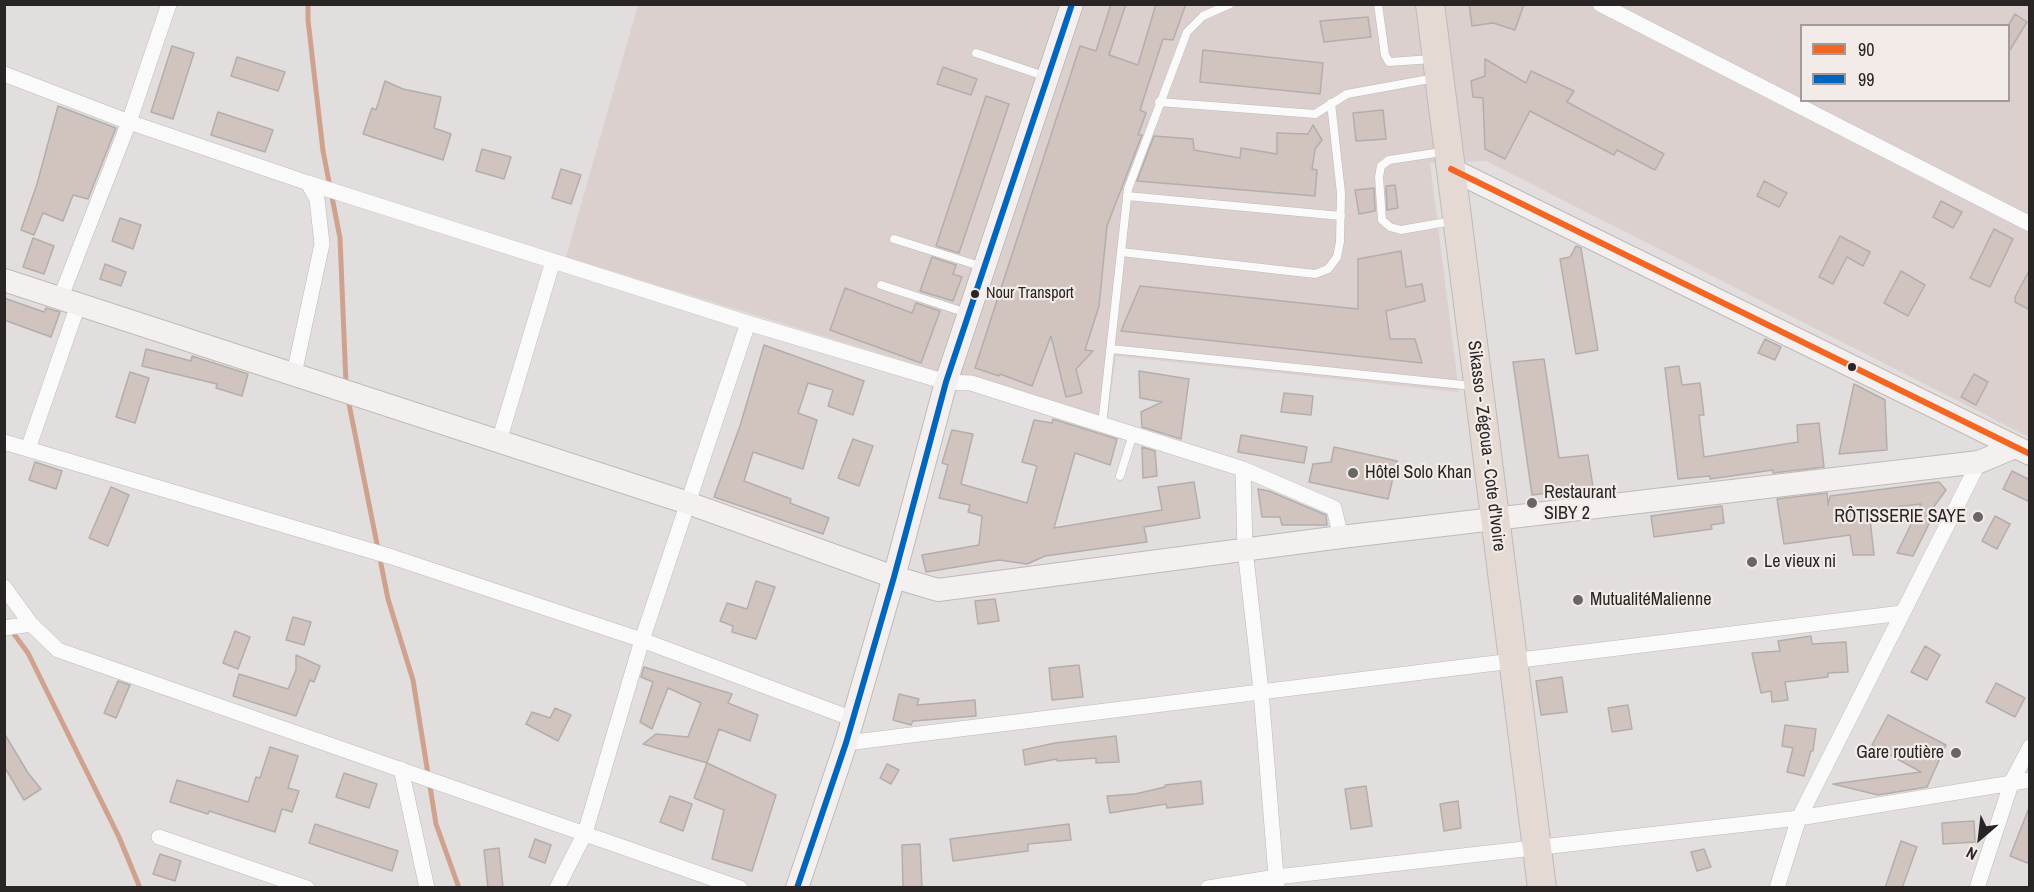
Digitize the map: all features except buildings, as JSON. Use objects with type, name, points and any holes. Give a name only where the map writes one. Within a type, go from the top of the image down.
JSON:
[{"type":"highway","name":"Sikasso - Zégoua - Cote d'Ivoire","points":[[1430,4],[1542,888]]},
{"type":"street","points":[[28,449],[69,302],[169,4]]},
{"type":"street","points":[[797,888],[846,743],[894,577],[946,382],[1072,4]]},
{"type":"street","points":[[1600,4],[2030,224]]},
{"type":"street","points":[[4,74],[129,122],[308,183],[748,323],[946,382],[971,383],[1243,469],[1334,508],[1341,537]]},
{"type":"street","points":[[1449,160],[2022,451]]},
{"type":"street","points":[[294,374],[322,244],[317,199],[308,183]]},
{"type":"street","points":[[499,441],[553,261]]},
{"type":"street","points":[[4,280],[688,503],[894,577],[938,590],[1494,518],[1979,462],[2022,451]]},
{"type":"street","points":[[558,888],[585,833],[642,640],[748,323]]},
{"type":"street","points":[[4,442],[392,557],[642,640],[853,719]]},
{"type":"street","points":[[1777,888],[1799,818],[1979,462]]},
{"type":"street","points":[[1243,469],[1245,549],[1261,691],[1277,882]]},
{"type":"street","points":[[4,587],[26,625],[57,650],[740,888]]},
{"type":"street","points":[[846,743],[1513,659],[1902,613]]},
{"type":"street","points":[[4,628],[26,625]]},
{"type":"street","points":[[1977,888],[2012,781],[2030,747]]},
{"type":"street","points":[[401,768],[427,888]]},
{"type":"street","points":[[1209,888],[1277,882],[1536,848],[1799,818],[2012,781],[2030,780]]},
{"type":"street","points":[[159,837],[307,888]]},
{"type":"lane","points":[[1102,425],[1127,196],[1159,102],[1187,33],[1203,16],[1230,4]]},
{"type":"lane","points":[[1378,4],[1385,55],[1389,62],[1438,68]]},
{"type":"lane","points":[[976,53],[1048,77]]},
{"type":"lane","points":[[1159,102],[1315,114],[1347,94],[1438,68]]},
{"type":"lane","points":[[1121,252],[1315,274],[1328,269],[1337,257],[1341,216],[1341,193],[1331,103]]},
{"type":"lane","points":[[1449,160],[1389,160],[1381,166],[1379,177],[1382,220],[1390,227],[1401,230],[1457,220]]},
{"type":"lane","points":[[1127,196],[1341,216]]},
{"type":"lane","points":[[894,239],[984,267]]},
{"type":"lane","points":[[881,285],[969,314]]},
{"type":"lane","points":[[1111,348],[1478,386]]},
{"type":"lane","points":[[1120,476],[1133,434]]},
{"type":"shaded area","points":[[638,5],[2029,5],[2029,437],[1486,161],[1430,163],[1459,392],[1116,356],[1107,423],[566,257]]},
{"type":"waterway","points":[[308,4],[323,151],[340,238],[346,384]]},
{"type":"waterway","points":[[348,399],[388,599],[413,680],[436,824],[459,888]]},
{"type":"waterway","points":[[11,630],[28,653],[119,837],[140,888]]},
{"type":"transit line","name":"99","points":[[797,888],[846,743],[894,577],[946,382],[1072,4]]},
{"type":"transit line","name":"90","points":[[1451,169],[2030,454]]},
{"type":"place","name":"Nour Transport","points":[[975,294]]},
{"type":"place","name":"Hôtel Solo Khan","points":[[1353,473]]},
{"type":"place","name":"Restaurant SIBY 2","points":[[1532,503]]},
{"type":"place","name":"RÔTISSERIE SAYE","points":[[1978,517]]},
{"type":"place","name":"Le vieux ni","points":[[1752,562]]},
{"type":"place","name":"MutualitéMalienne","points":[[1578,600]]},
{"type":"place","name":"Gare routière","points":[[1956,753]]}]
